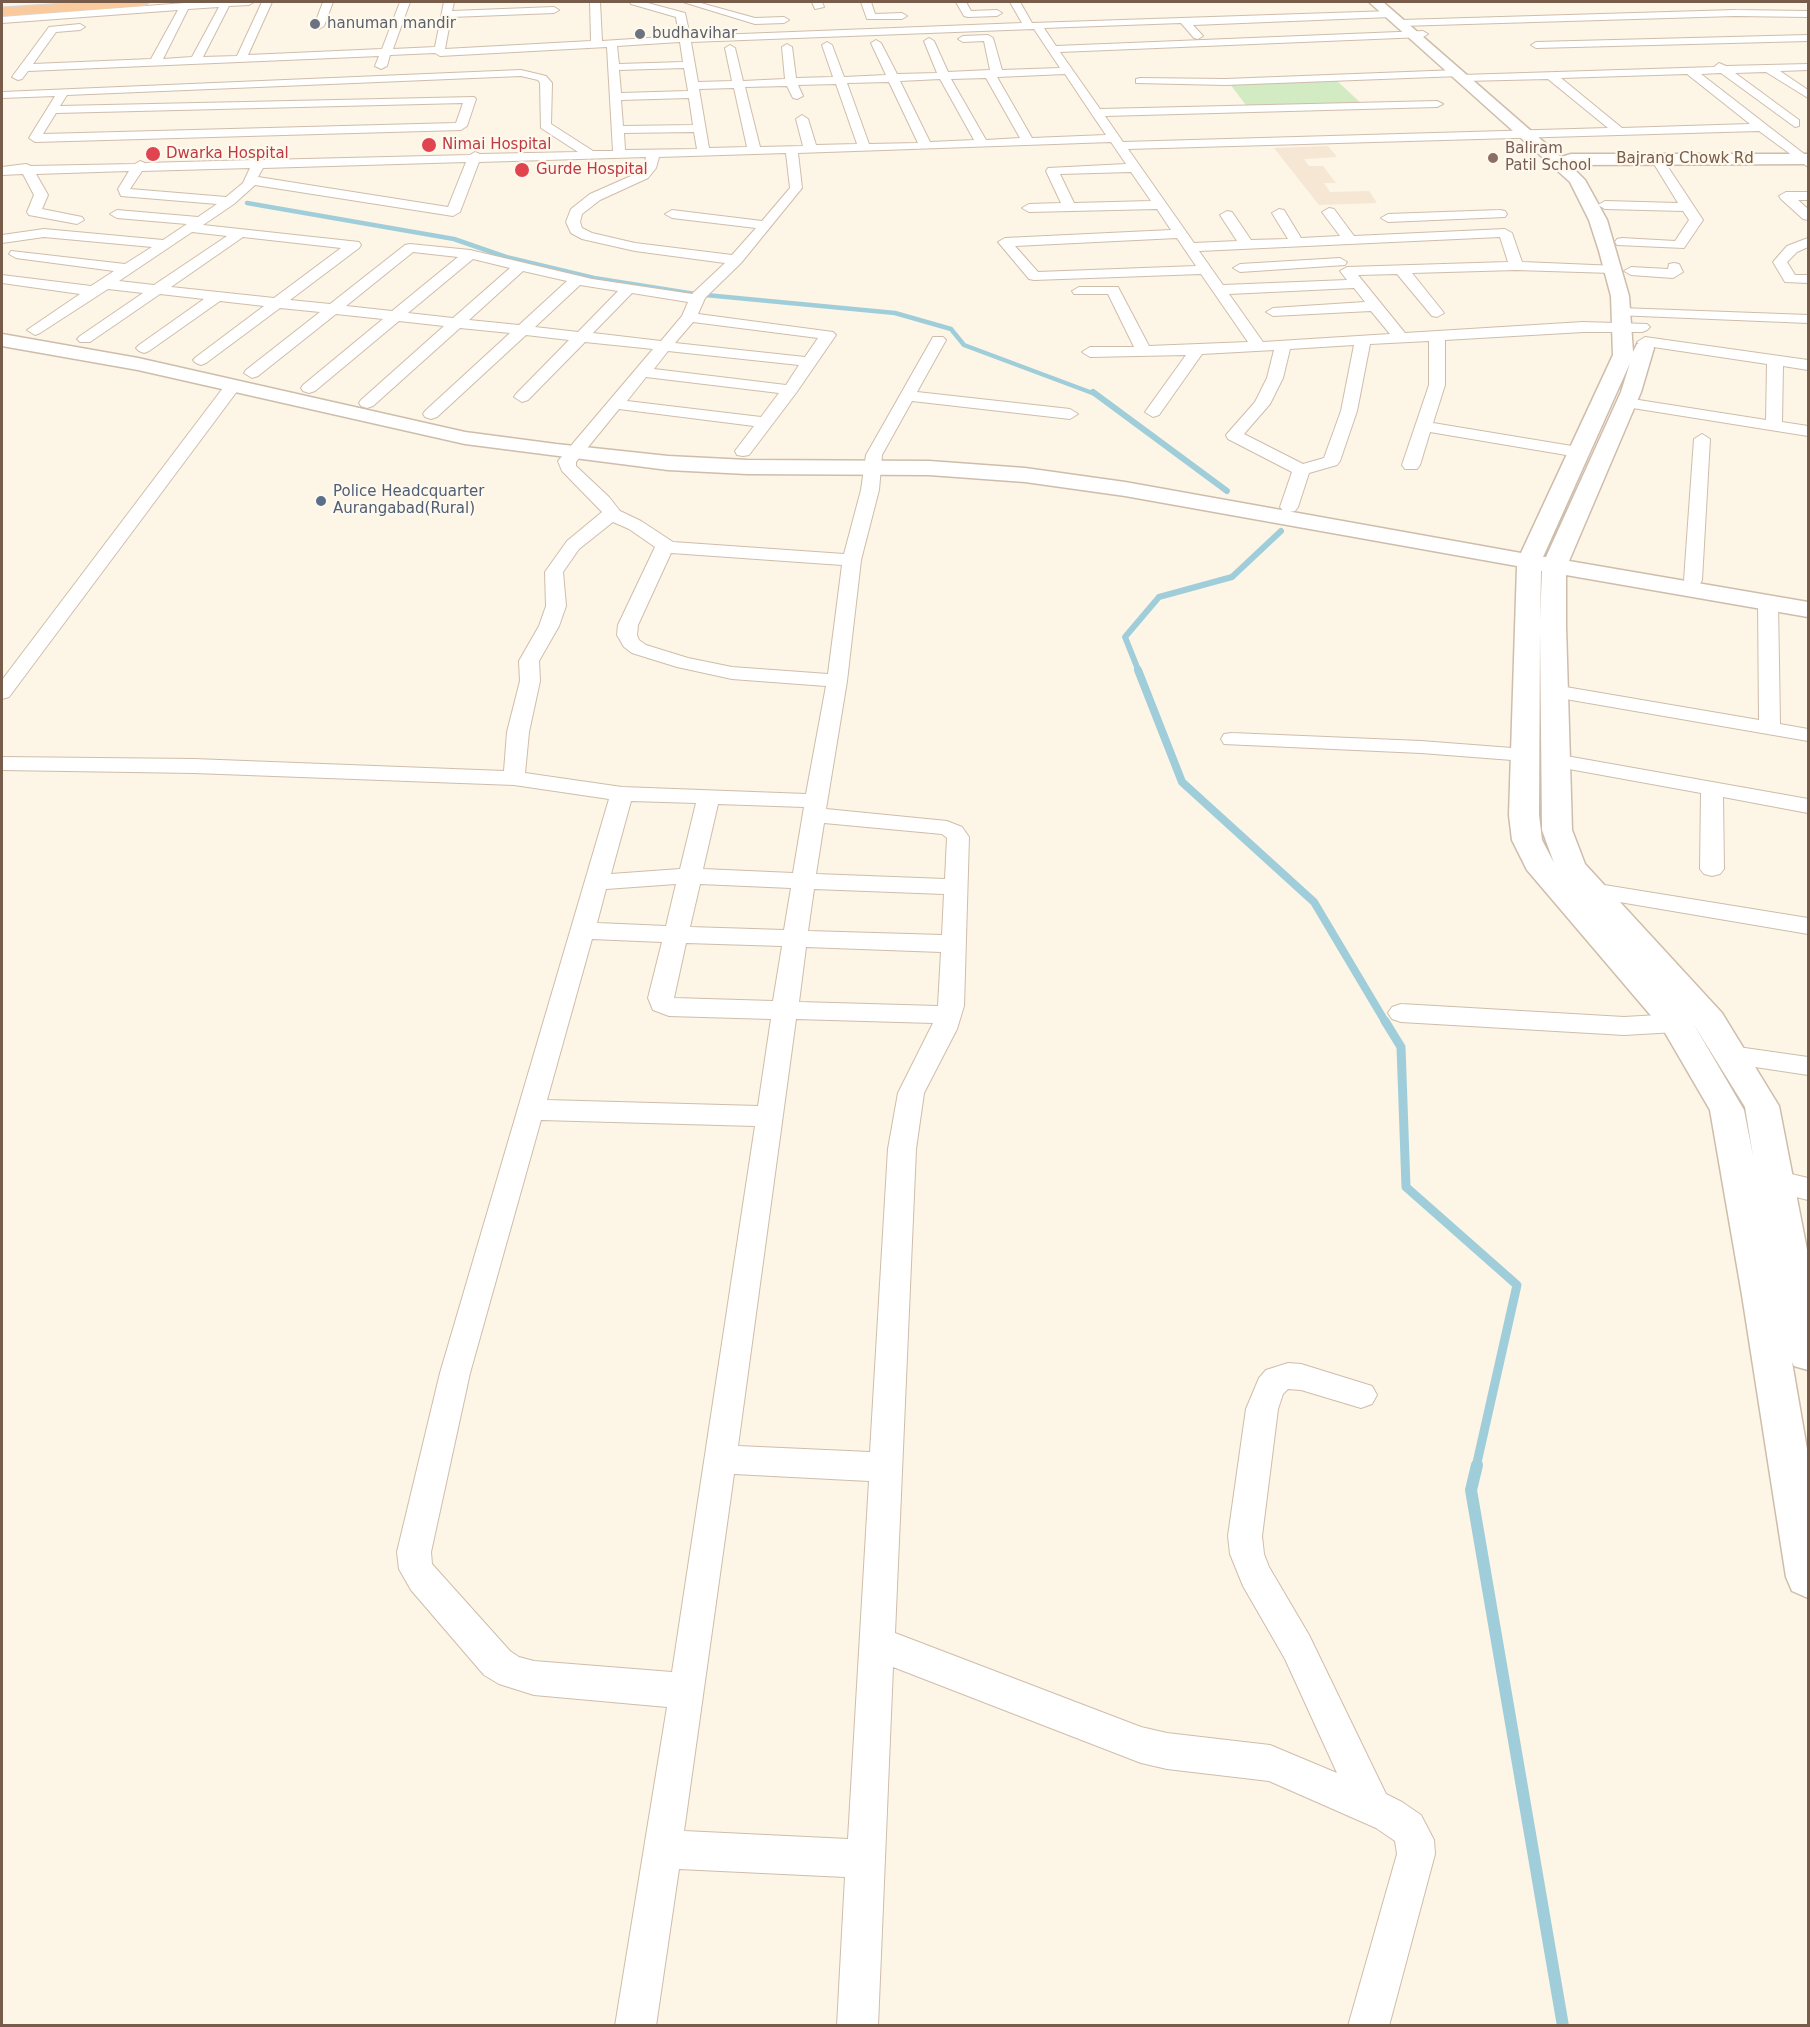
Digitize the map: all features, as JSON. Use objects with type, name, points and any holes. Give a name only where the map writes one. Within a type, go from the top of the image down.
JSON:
[{"type":"highway","points":[[2,10],[87,2]]},
{"type":"highway","points":[[2,10],[142,2]]},
{"type":"street","points":[[2,20],[249,2]]},
{"type":"street","points":[[246,61],[267,2]]},
{"type":"street","points":[[319,26],[328,2]]},
{"type":"street","points":[[377,74],[405,2]]},
{"type":"street","points":[[448,6],[481,2]]},
{"type":"street","points":[[595,2],[597,45]]},
{"type":"street","points":[[635,2],[681,15],[689,64],[691,111],[700,128],[704,150]]},
{"type":"street","points":[[688,2],[754,21],[776,16],[796,20]]},
{"type":"street","points":[[866,2],[870,17],[915,16]]},
{"type":"street","points":[[961,2],[963,14],[1017,7],[1031,12]]},
{"type":"street","points":[[1675,2],[1698,14],[1736,40],[1809,94]]},
{"type":"street","points":[[1707,2],[1727,14]]},
{"type":"street","points":[[1735,2],[1756,14]]},
{"type":"street","points":[[196,60],[226,3]]},
{"type":"street","points":[[159,72],[162,50],[171,22],[185,6]]},
{"type":"street","points":[[448,6],[554,10]]},
{"type":"street","points":[[438,75],[447,45],[448,6]]},
{"type":"street","points":[[1017,7],[1053,49],[1258,346]]},
{"type":"street","points":[[1540,7],[1554,18]]},
{"type":"street","points":[[1566,7],[1590,26],[1678,24],[1718,28],[1809,30]]},
{"type":"street","points":[[1173,8],[1185,21],[1202,47]]},
{"type":"street","points":[[1507,8],[1521,19]]},
{"type":"street","points":[[447,45],[553,48],[597,45],[613,49],[814,34],[1151,21],[1521,19],[1698,14],[1809,14]]},
{"type":"street","points":[[1053,49],[1202,47],[1401,19],[1534,134],[1591,178],[1622,242],[1620,296],[1634,324],[1626,403],[1543,559],[1554,691],[1557,830],[1571,867],[1710,1020],[1762,1106],[1809,1354]]},
{"type":"street","points":[[809,20],[814,34]]},
{"type":"street","points":[[1146,46],[1151,21]]},
{"type":"street","points":[[1718,28],[1781,22]]},
{"type":"street","points":[[1678,24],[1692,33],[1700,45],[1724,69],[1783,114],[1798,118]]},
{"type":"street","points":[[2,107],[4,95],[53,29],[95,26]]},
{"type":"street","points":[[1617,26],[1652,51],[1736,40],[1809,38]]},
{"type":"street","points":[[1598,32],[1649,71]]},
{"type":"street","points":[[1630,35],[1692,33]]},
{"type":"street","points":[[159,72],[196,60],[221,63],[293,56],[386,52],[553,36],[553,48]]},
{"type":"street","points":[[686,44],[730,48],[787,47],[988,38],[993,73],[1027,140]]},
{"type":"street","points":[[929,41],[943,75],[982,142]]},
{"type":"street","points":[[876,43],[926,146]]},
{"type":"street","points":[[1536,45],[1640,43]]},
{"type":"street","points":[[827,45],[864,146]]},
{"type":"street","points":[[1700,45],[1753,52],[1809,46]]},
{"type":"street","points":[[787,47],[791,82],[798,99]]},
{"type":"street","points":[[730,48],[754,149]]},
{"type":"street","points":[[613,49],[614,67],[620,83],[616,97],[622,114],[618,130],[619,153]]},
{"type":"street","points":[[34,56],[162,50]]},
{"type":"street","points":[[286,75],[293,56]]},
{"type":"street","points":[[1661,57],[1703,81],[1807,161]]},
{"type":"street","points":[[1140,81],[1254,76],[1304,79],[1773,68],[1809,57]]},
{"type":"street","points":[[1398,62],[1412,75]]},
{"type":"street","points":[[1795,62],[1809,68]]},
{"type":"street","points":[[1795,62],[1809,76]]},
{"type":"street","points":[[614,67],[689,64]]},
{"type":"street","points":[[1290,64],[1304,79]]},
{"type":"street","points":[[1334,65],[1389,129]]},
{"type":"street","points":[[25,68],[64,79],[159,72],[438,75],[521,73],[547,76],[545,125],[588,153]]},
{"type":"street","points":[[4,95],[117,68],[159,72],[286,75],[377,74]]},
{"type":"street","points":[[1133,69],[1140,81],[1147,103]]},
{"type":"street","points":[[616,97],[690,85],[1068,71]]},
{"type":"street","points":[[1549,74],[1619,132]]},
{"type":"street","points":[[1222,77],[1244,110]]},
{"type":"street","points":[[64,79],[52,110],[35,138],[248,147]]},
{"type":"street","points":[[1625,82],[1703,81]]},
{"type":"street","points":[[1212,94],[1234,94]]},
{"type":"street","points":[[2,171],[23,163],[39,165],[40,168],[140,165],[248,147],[461,126],[470,99],[52,110]]},
{"type":"street","points":[[1097,113],[1147,103],[1219,110],[1437,104]]},
{"type":"street","points":[[1310,108],[1335,139]]},
{"type":"street","points":[[1265,109],[1287,140]]},
{"type":"street","points":[[1219,110],[1238,142]]},
{"type":"street","points":[[1723,115],[1746,115]]},
{"type":"street","points":[[802,119],[810,147]]},
{"type":"street","points":[[618,130],[700,128]]},
{"type":"street","points":[[259,162],[926,146],[1027,140],[1238,142],[1335,139],[1389,129],[1534,134],[1809,130]]},
{"type":"street","points":[[248,147],[259,162]]},
{"type":"street","points":[[611,514],[611,510],[603,501],[568,467],[567,461],[689,317],[700,295],[736,260],[796,188],[791,148]]},
{"type":"street","points":[[654,152],[650,168],[644,175],[595,197],[576,213],[573,222],[576,230],[587,236],[635,247],[736,260]]},
{"type":"street","points":[[446,227],[475,156]]},
{"type":"street","points":[[376,189],[387,159]]},
{"type":"street","name":"Bajrang Chowk Rd","points":[[1569,162],[1807,161]]},
{"type":"street","name":"Bajrang Chowk Rd","points":[[1569,162],[1660,164],[1807,161]]},
{"type":"street","points":[[35,330],[229,201],[250,180],[259,162]]},
{"type":"street","points":[[1569,162],[1622,270]]},
{"type":"street","points":[[23,163],[42,195],[34,213],[78,220]]},
{"type":"street","points":[[1622,242],[1678,245],[1696,220],[1660,164]]},
{"type":"street","points":[[140,165],[124,189],[126,194],[229,201]]},
{"type":"street","points":[[1069,207],[1052,171],[1134,168]]},
{"type":"street","points":[[250,180],[376,189],[453,212]]},
{"type":"street","points":[[1809,196],[1786,196],[1809,216]]},
{"type":"street","points":[[1029,208],[1160,205]]},
{"type":"street","points":[[1605,205],[1688,207]]},
{"type":"street","points":[[1404,238],[1384,213],[1499,208],[1516,266]]},
{"type":"street","points":[[1329,212],[1350,240]]},
{"type":"street","points":[[1279,213],[1298,242]]},
{"type":"street","points":[[117,214],[196,224],[240,233],[354,244],[201,360]]},
{"type":"street","points":[[672,214],[765,225]]},
{"type":"street","points":[[1227,216],[1247,244]]},
{"type":"street","points":[[2,239],[44,233],[167,243]]},
{"type":"street","points":[[85,339],[240,233]]},
{"type":"street","points":[[1190,247],[1505,233]]},
{"type":"street","points":[[1180,234],[1005,242],[1034,276],[1205,270]]},
{"type":"street","points":[[1323,241],[1401,338]]},
{"type":"street","points":[[1809,242],[1792,249],[1780,262],[1790,279],[1809,279]]},
{"type":"street","points":[[252,373],[410,248],[470,254],[519,267],[628,289],[700,295]]},
{"type":"street","points":[[16,254],[128,269]]},
{"type":"street","points":[[309,388],[470,254]]},
{"type":"street","points":[[1240,268],[1344,266],[1401,269],[1516,266],[1673,273],[1676,272],[1674,267]]},
{"type":"street","points":[[367,403],[519,267]]},
{"type":"street","points":[[1401,269],[1437,313]]},
{"type":"street","points":[[2,279],[218,296],[810,362]]},
{"type":"street","points":[[431,414],[520,329],[577,279]]},
{"type":"street","points":[[1219,290],[1358,284]]},
{"type":"street","points":[[522,397],[628,289]]},
{"type":"street","points":[[1061,291],[1113,290],[1143,350]]},
{"type":"street","points":[[144,348],[218,296]]},
{"type":"street","points":[[1273,312],[1375,306]]},
{"type":"street","points":[[689,317],[828,335],[790,390],[743,451]]},
{"type":"street","points":[[1090,352],[1197,350],[1634,324],[1809,318]]},
{"type":"street","points":[[1634,324],[1775,360],[1809,365]]},
{"type":"street","points":[[1634,324],[1623,355],[1578,452],[1543,559],[1525,768],[1524,816],[1527,840],[1538,863],[1676,1023],[1727,1110],[1802,1506],[1809,1577]]},
{"type":"street","points":[[2,325],[144,348],[201,360],[367,403],[668,463],[747,467],[874,461],[900,455],[1165,484],[1809,610]]},
{"type":"street","points":[[1411,465],[1437,385],[1437,336]]},
{"type":"street","points":[[2,340],[138,364],[465,438],[789,454],[1025,475],[1125,489],[1543,559],[1809,598]]},
{"type":"street","points":[[634,2025],[687,1691],[795,938],[837,681],[852,560],[870,490],[874,461],[906,396],[938,340]]},
{"type":"street","points":[[1283,345],[1275,378],[1262,404],[1234,435],[1301,470],[1331,460],[1349,411],[1363,340]]},
{"type":"street","points":[[1153,412],[1197,350]]},
{"type":"street","points":[[1774,426],[1775,360]]},
{"type":"street","points":[[642,372],[790,390]]},
{"type":"street","points":[[2,693],[232,387]]},
{"type":"street","points":[[906,396],[1070,414]]},
{"type":"street","points":[[1626,403],[1809,431]]},
{"type":"street","points":[[615,404],[765,422]]},
{"type":"street","points":[[1423,426],[1578,452]]},
{"type":"street","points":[[1693,580],[1702,439]]},
{"type":"street","points":[[1289,507],[1301,470]]},
{"type":"street","points":[[611,514],[635,525],[665,546],[730,553],[852,560]]},
{"type":"street","points":[[514,778],[518,732],[530,681],[529,661],[549,626],[556,606],[554,572],[573,545],[611,514]]},
{"type":"street","points":[[665,546],[628,625],[627,635],[631,643],[639,649],[684,663],[732,673],[837,681]]},
{"type":"street","points":[[1768,603],[1770,728]]},
{"type":"street","points":[[1554,691],[1809,735]]},
{"type":"street","points":[[1232,739],[1441,748],[1556,773],[1712,788],[1809,806]]},
{"type":"street","points":[[2,764],[194,766],[514,778],[622,794],[709,797],[815,808],[947,828],[954,831],[958,837],[951,1006],[944,1029],[911,1094],[905,1120],[857,2025]]},
{"type":"street","points":[[1712,788],[1712,869]]},
{"type":"street","points":[[622,794],[455,1373],[414,1552],[416,1569],[497,1663],[512,1672],[534,1678],[687,1691]]},
{"type":"street","points":[[709,797],[661,998],[662,1004],[669,1007],[948,1015]]},
{"type":"street","points":[[597,882],[690,876],[956,887]]},
{"type":"street","points":[[1592,891],[1809,926]]},
{"type":"street","points":[[583,931],[954,944]]},
{"type":"street","points":[[1401,1013],[1624,1026],[1676,1023]]},
{"type":"street","points":[[1731,1055],[1809,1066]]},
{"type":"street","points":[[532,1110],[770,1116]]},
{"type":"street","points":[[1739,1174],[1809,1189]]},
{"type":"street","points":[[1361,1395],[1301,1377],[1288,1376],[1277,1379],[1270,1387],[1262,1409],[1245,1536],[1247,1554],[1255,1575],[1297,1647],[1372,1807]]},
{"type":"street","points":[[720,1459],[885,1467]]},
{"type":"street","points":[[876,1644],[1141,1745],[1167,1751],[1270,1762],[1372,1807],[1408,1828],[1416,1840],[1416,1854],[1368,2025]]},
{"type":"street","points":[[662,1849],[865,1859]]},
{"type":"shaded area","points":[[1328,146],[1337,157],[1304,159],[1309,166],[1323,166],[1336,183],[1324,183],[1330,192],[1369,191],[1377,203],[1319,205],[1274,148]]},
{"type":"green space","points":[[1335,79],[1363,105],[1248,108],[1230,84]]},
{"type":"waterway","points":[[247,203],[454,239],[506,257],[594,278],[695,294],[895,313],[951,329],[964,345],[1095,394]]},
{"type":"waterway","points":[[1093,392],[1227,491]]},
{"type":"waterway","points":[[1139,672],[1125,637],[1159,597],[1232,577],[1281,531]]},
{"type":"waterway","points":[[1138,670],[1182,782],[1314,902],[1386,1023]]},
{"type":"waterway","points":[[1385,1021],[1401,1047],[1406,1187],[1517,1285],[1476,1467]]},
{"type":"waterway","points":[[1477,1465],[1471,1490],[1563,2026]]},
{"type":"place","name":"hanuman mandir","points":[[315,24]]},
{"type":"place","name":"budhavihar","points":[[640,34]]},
{"type":"place","name":"Nimai Hospital","points":[[429,145]]},
{"type":"place","name":"Dwarka Hospital","points":[[153,154]]},
{"type":"place","name":"Baliram Patil School","points":[[1493,158]]},
{"type":"place","name":"Gurde Hospital","points":[[522,170]]},
{"type":"place","name":"Police Headcquarter Aurangabad(Rural)","points":[[321,501]]}]
